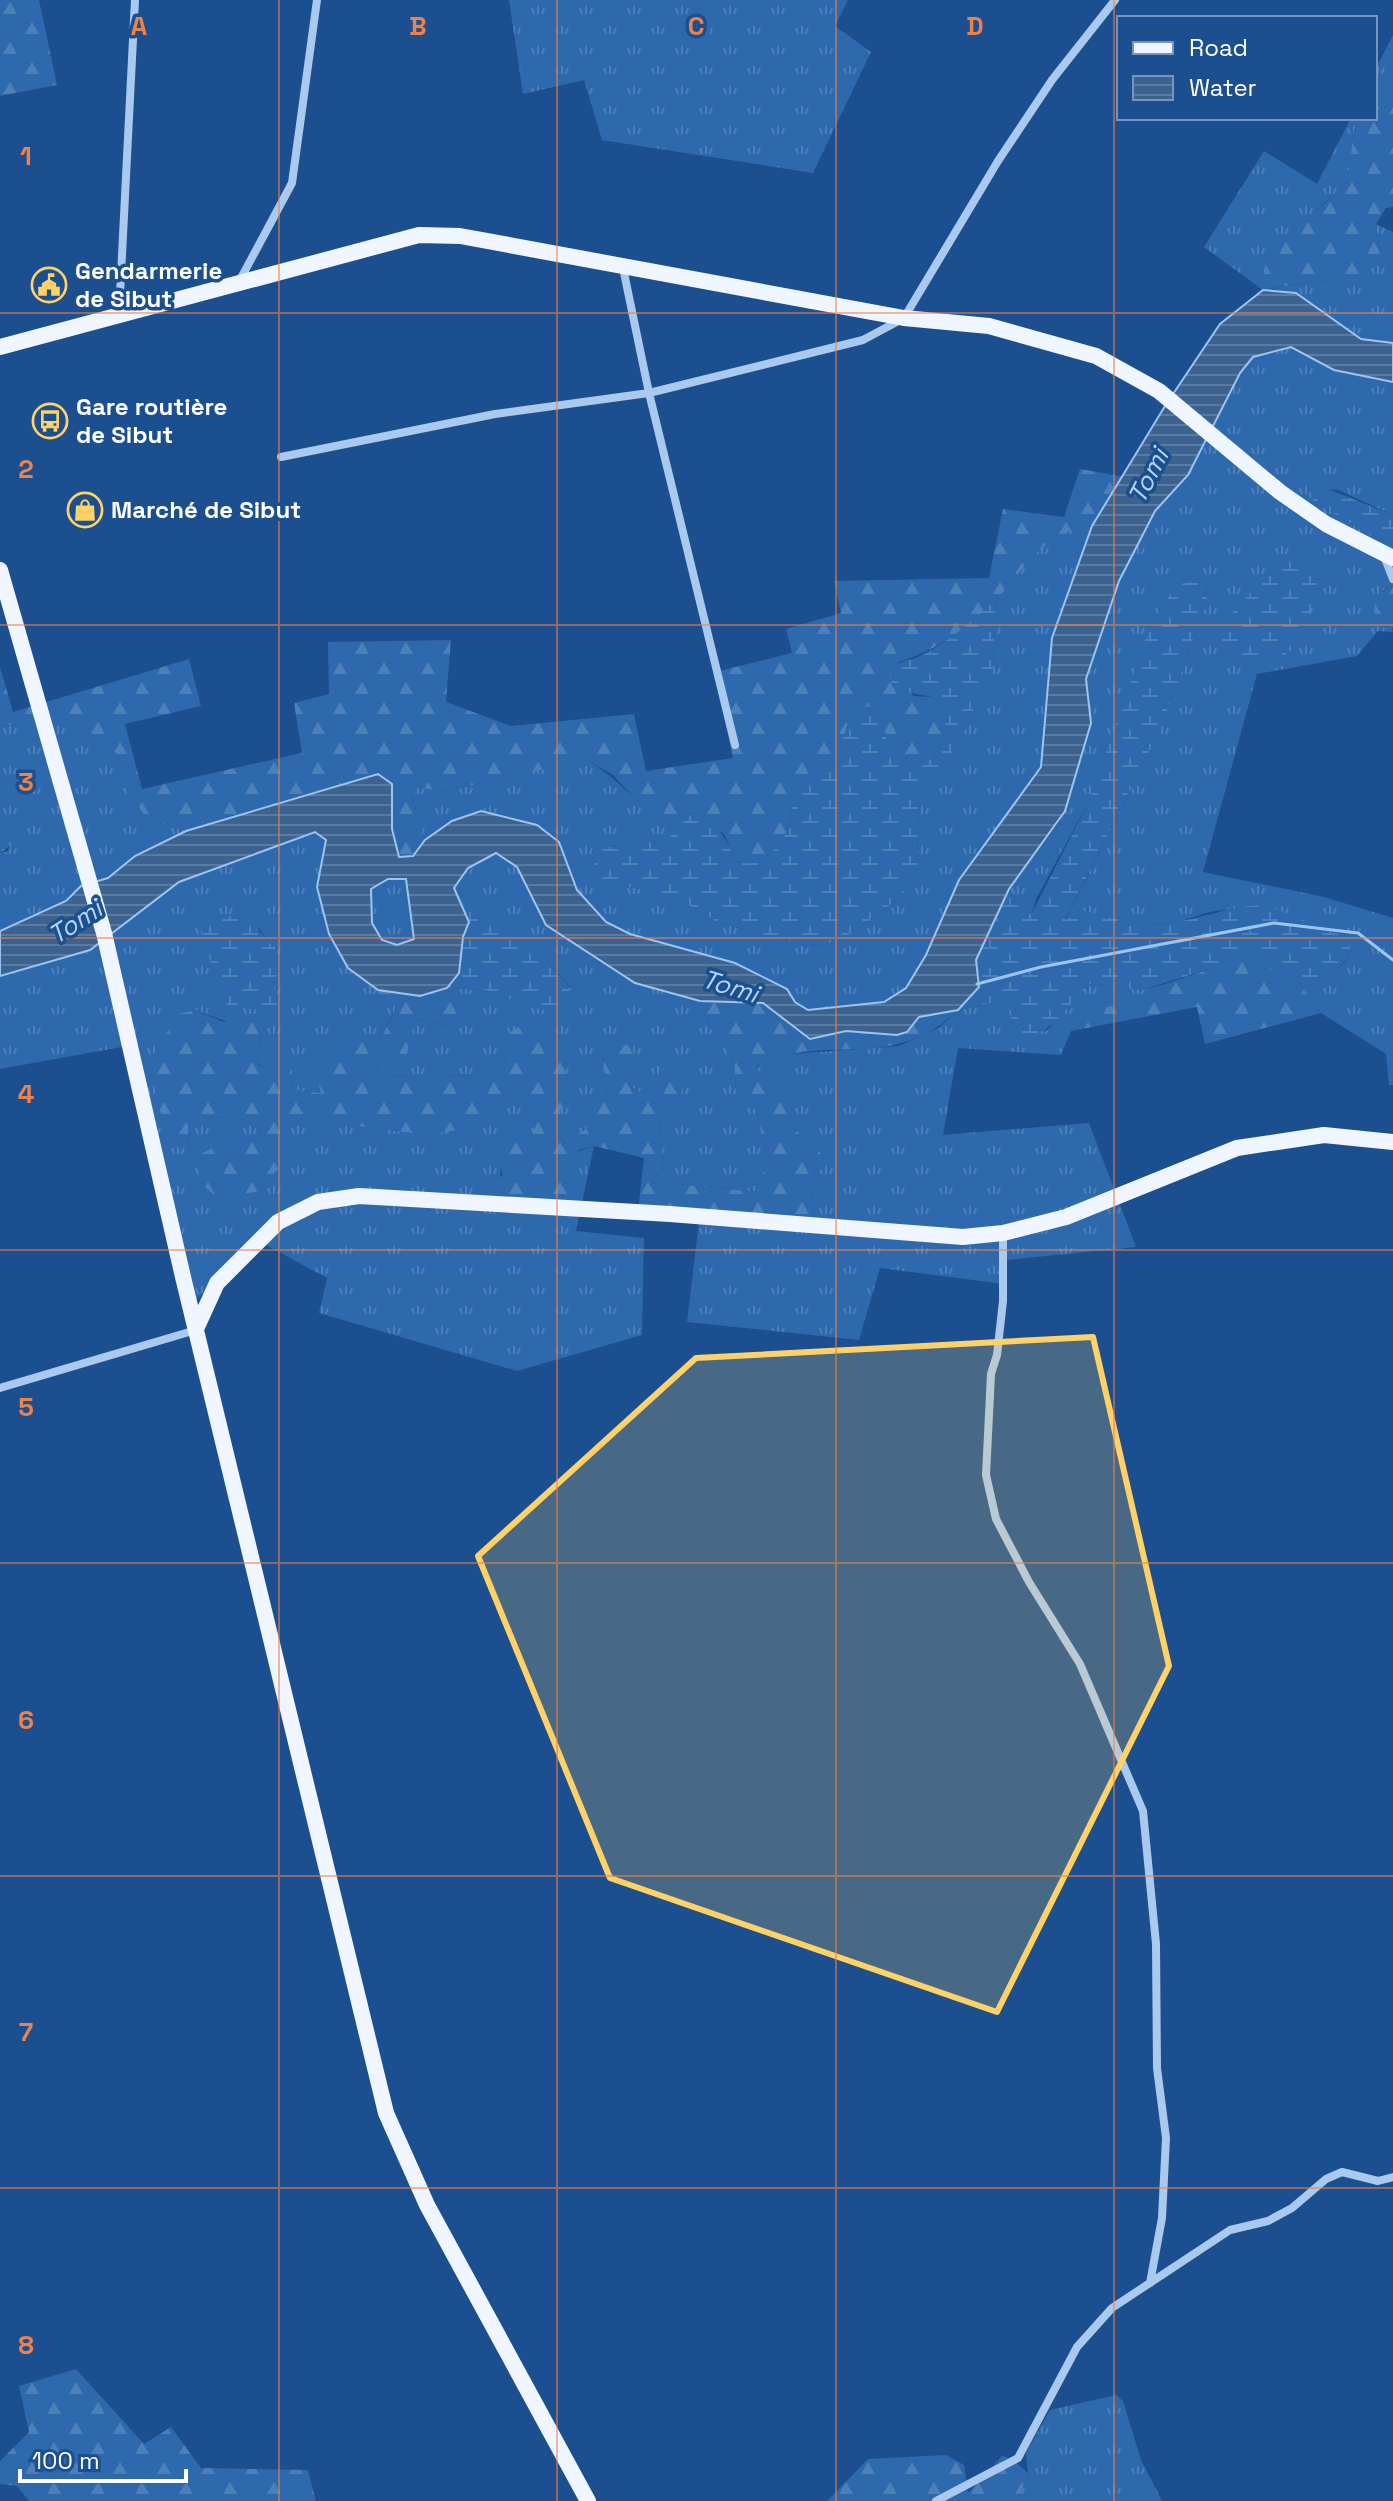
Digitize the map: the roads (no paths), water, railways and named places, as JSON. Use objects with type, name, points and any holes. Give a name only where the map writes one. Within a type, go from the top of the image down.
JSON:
[{"type":"main road","points":[[0,347],[419,235],[460,236],[904,318],[989,326],[1096,356],[1169,399],[1280,492],[1326,524],[1388,557]]},
{"type":"main road","points":[[0,570],[104,933],[196,1329],[386,2113],[427,2205],[588,2501]]},
{"type":"main road","points":[[196,1329],[217,1283],[278,1222],[318,1202],[359,1196],[670,1214],[963,1237],[1003,1233],[1066,1217],[1237,1148],[1324,1135],[1393,1142]]},
{"type":"street","points":[[119,315],[135,0]]},
{"type":"street","points":[[237,286],[292,183],[317,0]]},
{"type":"street","points":[[281,457],[495,414],[649,393],[863,340],[904,318],[998,161],[1052,80],[1115,0]]},
{"type":"street","points":[[623,268],[649,393],[735,745]]},
{"type":"street","points":[[1388,557],[1393,579]]},
{"type":"street","points":[[1003,1233],[1003,1301],[997,1355],[991,1374],[986,1475],[996,1519],[1029,1582],[1080,1664],[1143,1811],[1156,1944],[1157,2068],[1166,2138],[1162,2218],[1150,2283]]},
{"type":"street","points":[[0,1388],[196,1329]]},
{"type":"street","points":[[936,2501],[1018,2458],[1077,2347],[1112,2308],[1230,2230],[1268,2221],[1292,2208],[1326,2179],[1342,2172],[1378,2181],[1393,2177]]},
{"type":"water","name":"Tomi","points":[[1263,290],[1296,293],[1361,339],[1393,343],[1393,382],[1334,370],[1291,347],[1253,357],[1240,373],[1188,475],[1155,511],[1119,581],[1086,679],[1091,723],[1065,811],[1009,889],[976,960],[979,987],[958,1010],[919,1017],[907,1032],[897,1035],[846,1031],[810,1039],[763,1003],[700,1001],[635,983],[546,925],[517,867],[496,853],[468,868],[454,888],[469,922],[463,937],[459,973],[447,988],[420,996],[378,990],[348,968],[329,934],[317,887],[326,840],[315,832],[179,882],[90,950],[0,976],[0,931],[66,901],[81,886],[108,878],[135,856],[186,831],[378,774],[392,784],[392,829],[399,857],[413,856],[425,840],[452,821],[481,811],[537,825],[559,842],[577,890],[606,922],[630,934],[735,963],[787,989],[795,1002],[808,1010],[884,1002],[906,988],[926,955],[959,880],[1041,767],[1052,638],[1092,526],[1165,406],[1220,324]],"holes":[[[388,879],[406,879],[414,939],[397,945],[382,940],[372,923],[371,889]]]},
{"type":"waterway","points":[[977,984],[1041,967],[1274,923],[1358,933],[1393,960]]},
{"type":"place","name":"Gendarmerie de Sibut","points":[[49,285]]},
{"type":"place","name":"Gare routière de Sibut","points":[[50,421]]},
{"type":"place","name":"Marché de Sibut","points":[[85,510]]}]
